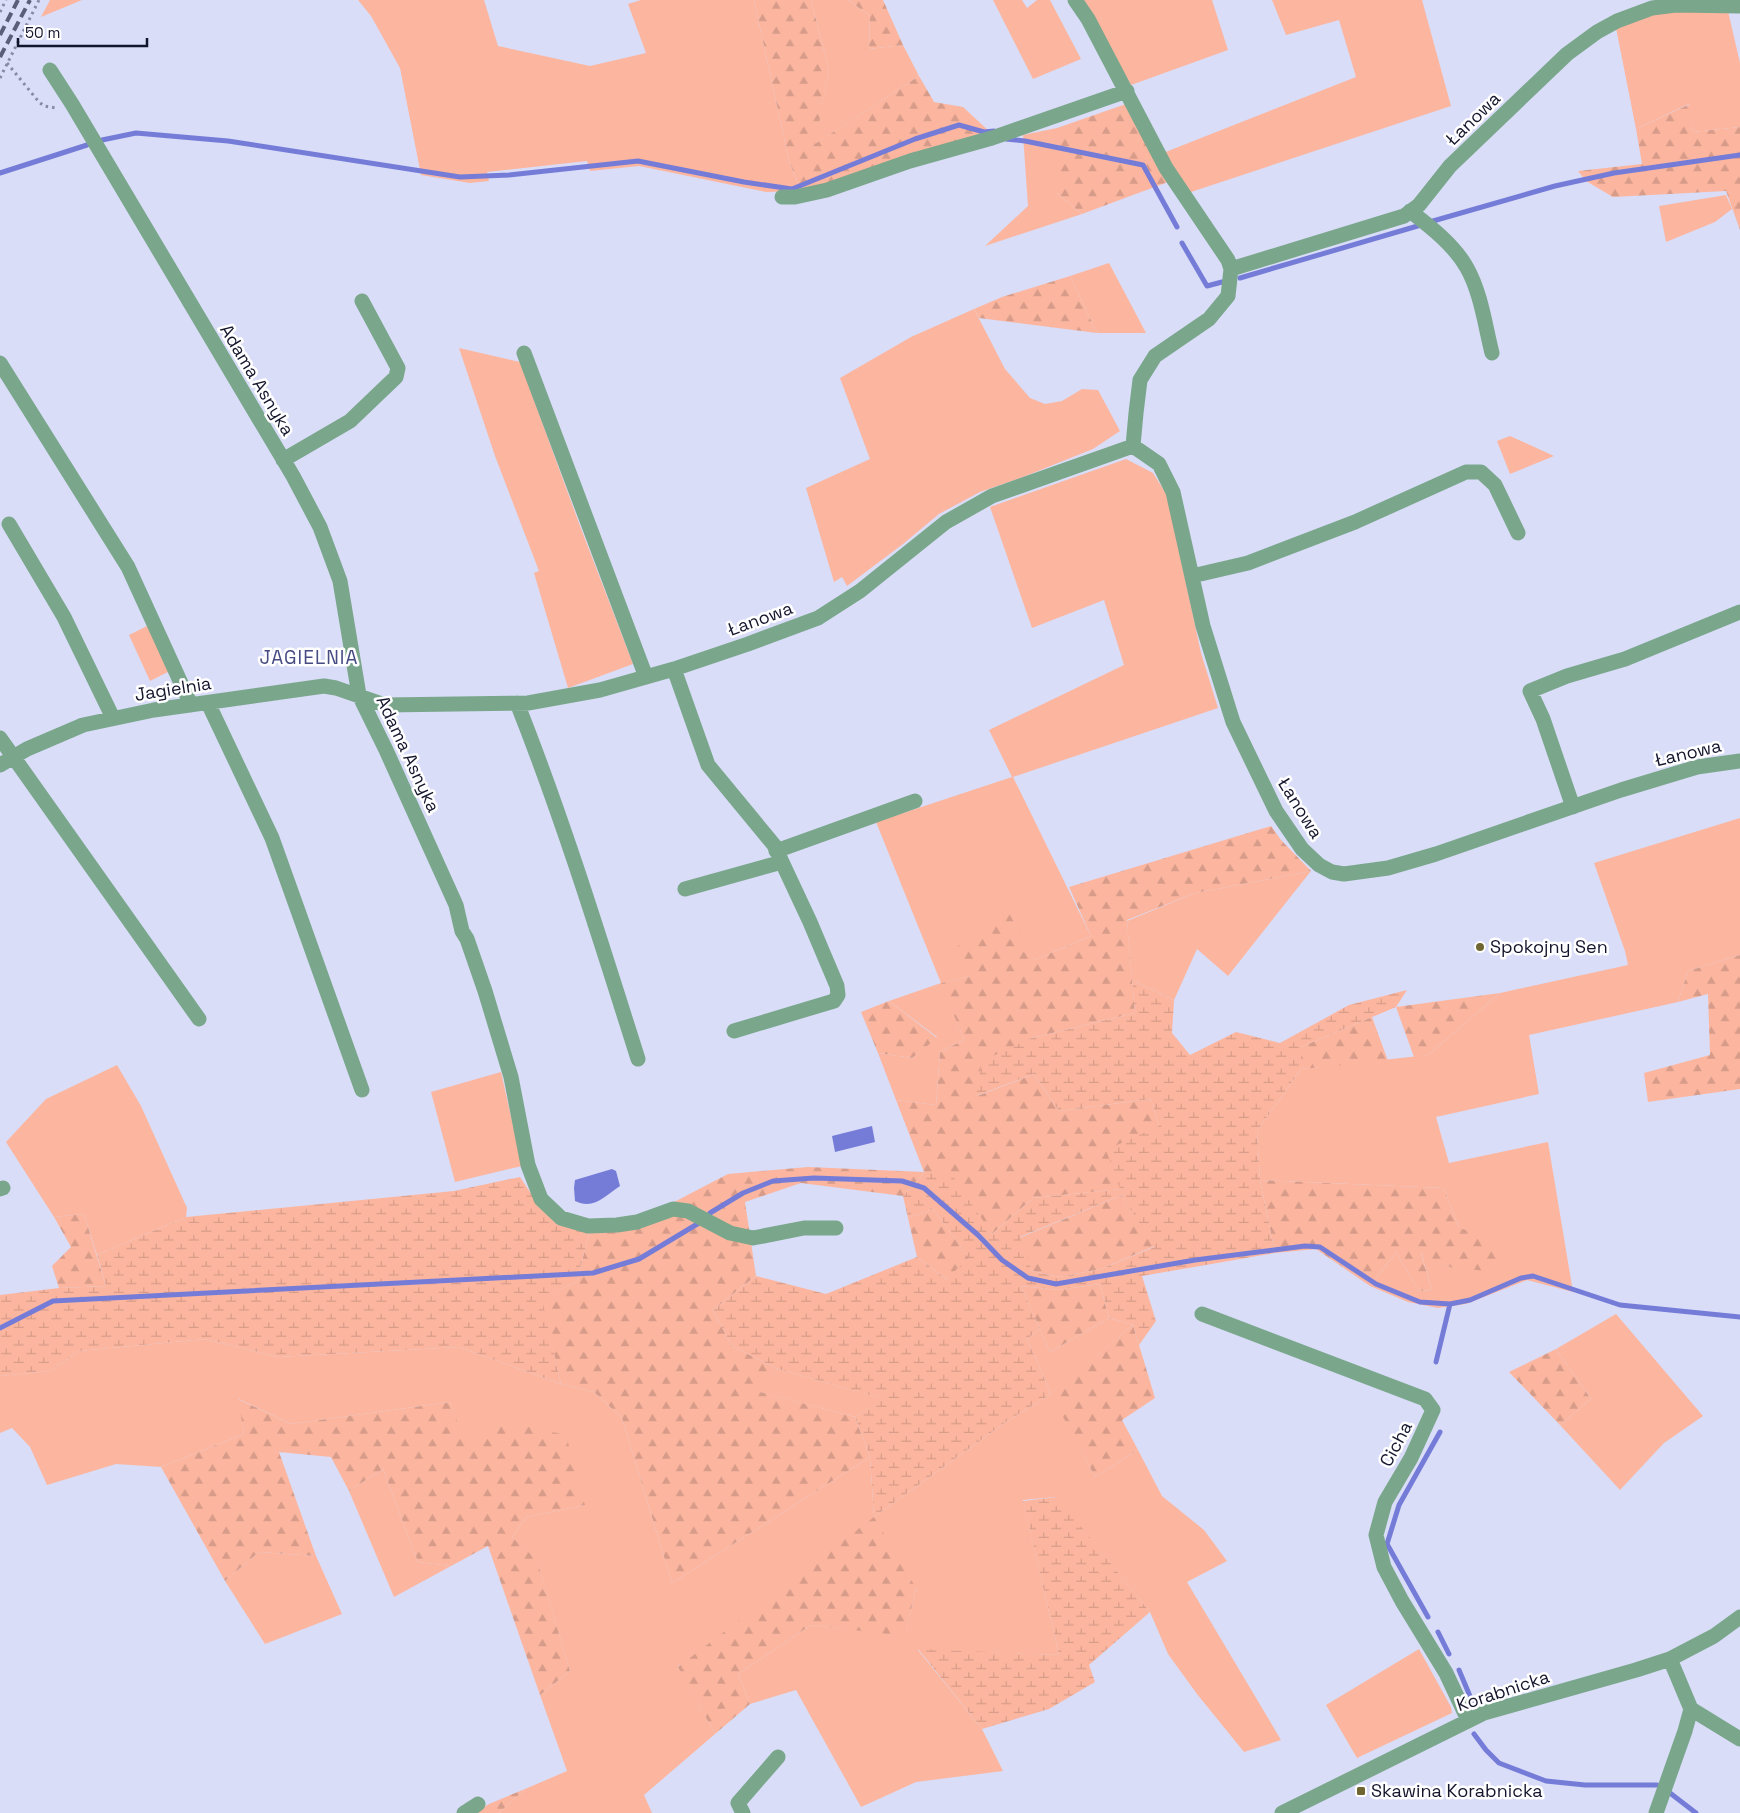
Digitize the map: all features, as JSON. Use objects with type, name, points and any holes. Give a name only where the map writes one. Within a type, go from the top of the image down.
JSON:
[{"type":"street","points":[[1075,0],[1088,19],[1166,168],[1228,260],[1231,269],[1228,296],[1209,319],[1155,356],[1140,380],[1133,446]]},
{"type":"street","name":"Łanowa","points":[[1231,269],[1404,216],[1419,205],[1450,166],[1567,54],[1597,32],[1617,21],[1652,8],[1740,6]]},
{"type":"street","name":"Adama Asnyka","points":[[50,70],[283,460],[320,527],[340,581],[360,695],[453,898],[462,931],[468,939],[511,1077],[528,1166],[541,1199],[560,1218],[588,1226],[636,1222],[673,1209],[688,1211],[730,1233],[753,1238],[804,1228],[836,1228]]},
{"type":"street","points":[[782,197],[795,197],[827,190],[910,161],[992,138],[1127,91]]},
{"type":"street","points":[[1410,211],[1433,228],[1467,267],[1476,287],[1492,353]]},
{"type":"street","points":[[283,460],[350,422],[396,377],[398,368],[362,301]]},
{"type":"street","points":[[524,353],[646,677]]},
{"type":"street","points":[[0,363],[128,567],[191,705]]},
{"type":"street","name":"Łanowa","points":[[360,695],[385,705],[528,703],[600,690],[674,669],[818,618],[860,591],[946,522],[992,496],[1133,446],[1159,464],[1173,492],[1203,626],[1233,722],[1276,811],[1302,850],[1319,865],[1332,872],[1344,874],[1388,868],[1455,848],[1621,790],[1697,767],[1740,761]]},
{"type":"street","points":[[1192,576],[1248,563],[1354,522],[1466,472],[1481,472],[1495,485],[1518,533]]},
{"type":"street","points":[[9,524],[64,617],[113,718]]},
{"type":"street","points":[[1573,807],[1542,719],[1530,691],[1567,676],[1625,659],[1740,612]]},
{"type":"street","points":[[674,669],[708,765],[774,846],[814,931],[837,986],[838,995],[834,1001],[734,1031]]},
{"type":"street","name":"Jagielnia","points":[[7,761],[28,749],[83,725],[113,718],[324,686],[360,695]]},
{"type":"street","points":[[208,703],[272,838],[362,1090]]},
{"type":"street","points":[[517,703],[546,776],[638,1058]]},
{"type":"street","points":[[0,738],[7,761],[199,1019]]},
{"type":"street","points":[[685,889],[779,857],[915,801]]},
{"type":"street","name":"Cicha","points":[[1202,1314],[1425,1400],[1433,1410],[1411,1458],[1385,1502],[1376,1536],[1384,1567],[1402,1601],[1446,1673],[1468,1720]]},
{"type":"street","name":"Korabnicka","points":[[1282,1813],[1468,1720],[1505,1706],[1670,1659],[1714,1636],[1740,1617]]},
{"type":"street","points":[[1670,1659],[1691,1709],[1740,1739]]},
{"type":"street","points":[[1656,1813],[1685,1732],[1691,1709]]},
{"type":"street","points":[[743,1813],[738,1803],[778,1757]]},
{"type":"street","points":[[464,1813],[478,1804]]},
{"type":"path","points":[[0,12],[6,0]]},
{"type":"path","points":[[0,78],[39,0]]},
{"type":"path","points":[[7,63],[38,102],[52,108],[72,104]]},
{"type":"green space","points":[[50,0],[82,0],[41,17]]},
{"type":"green space","points":[[358,0],[484,0],[498,46],[590,66],[646,53],[628,4],[641,0],[754,0],[789,161],[801,191],[766,192],[639,166],[590,171],[587,161],[487,172],[489,181],[470,183],[421,175],[400,68],[371,16]]},
{"type":"green space","points":[[754,0],[811,0],[829,70],[815,144],[919,76],[934,102],[963,107],[991,133],[801,191],[789,161]]},
{"type":"green space","points":[[811,0],[848,0],[870,16],[869,49],[903,45],[919,76],[814,145],[829,70]]},
{"type":"green space","points":[[848,0],[883,0],[903,45],[869,49],[870,16]]},
{"type":"green space","points":[[993,0],[1022,0],[1027,8],[1037,0],[1050,0],[1081,59],[1033,79]]},
{"type":"green space","points":[[1081,0],[1212,0],[1228,50],[1131,85]]},
{"type":"green space","points":[[1272,0],[1422,0],[1451,106],[1188,193],[1163,153],[1356,77],[1339,20],[1286,35]]},
{"type":"green space","points":[[1665,10],[1728,11],[1740,63],[1740,127],[1693,132],[1689,104],[1636,129],[1616,28]]},
{"type":"green space","points":[[1126,104],[1168,182],[1082,214],[1057,193],[1057,128]]},
{"type":"green space","points":[[1690,104],[1693,132],[1740,127],[1740,230],[1726,191],[1613,197],[1586,181],[1578,171],[1642,164],[1636,129]]},
{"type":"green space","points":[[1057,128],[1057,193],[1082,214],[985,246],[1028,206],[1023,135]]},
{"type":"green space","points":[[1726,195],[1732,209],[1715,222],[1666,242],[1659,206]]},
{"type":"green space","points":[[1109,263],[1146,333],[1097,333],[1070,276]]},
{"type":"green space","points":[[1070,276],[1097,333],[979,318],[974,309],[1002,297]]},
{"type":"green space","points":[[974,309],[1005,369],[1030,398],[1045,404],[1062,401],[1082,389],[1098,390],[1120,431],[1093,449],[980,492],[939,514],[847,586],[842,577],[834,582],[806,488],[870,459],[840,378],[911,337]]},
{"type":"green space","points":[[459,348],[520,362],[633,664],[568,688],[534,573],[539,571],[495,456]]},
{"type":"green space","points":[[1510,436],[1554,456],[1510,474],[1497,441]]},
{"type":"green space","points":[[1126,459],[1153,473],[1167,495],[1201,653],[1218,708],[1013,777],[1091,936],[1034,960],[942,983],[964,1040],[940,1052],[936,1105],[896,1100],[878,1053],[912,1058],[937,1037],[889,1001],[941,983],[876,822],[1012,777],[989,730],[1124,665],[1104,600],[1032,628],[990,507]]},
{"type":"green space","points":[[149,625],[170,671],[150,681],[129,635]]},
{"type":"green space","points":[[1740,818],[1740,955],[1688,971],[1678,1002],[1529,1035],[1539,1094],[1436,1117],[1449,1163],[1548,1142],[1573,1292],[1527,1280],[1466,1304],[1438,1308],[1408,1302],[1370,1286],[1396,1252],[1419,1291],[1432,1290],[1421,1252],[1452,1268],[1459,1228],[1444,1188],[1260,1180],[1257,1131],[1301,1069],[1428,1055],[1500,993],[1628,965],[1625,951],[1594,863]]},
{"type":"green space","points":[[1271,826],[1281,840],[1311,871],[1195,893],[1127,920],[1135,1013],[1032,1038],[977,1096],[1034,1074],[1059,1111],[1151,1099],[1159,1126],[1121,1189],[1033,1198],[992,1234],[925,1172],[903,1196],[801,1183],[745,1202],[756,1276],[713,1310],[732,1346],[778,1369],[760,1392],[855,1417],[870,1457],[672,1583],[622,1418],[594,1392],[561,1384],[541,1299],[577,1281],[589,1233],[651,1214],[728,1174],[808,1167],[924,1172],[896,1100],[936,1105],[940,1052],[964,1040],[941,983],[970,976],[956,947],[1007,909],[1034,960],[1091,936],[1069,887]]},
{"type":"green space","points":[[1311,871],[1228,976],[1197,949],[1174,1000],[1132,980],[1127,921],[1195,893]]},
{"type":"green space","points":[[1740,955],[1740,1089],[1648,1102],[1644,1073],[1710,1055],[1708,994],[1678,1002],[1688,971]]},
{"type":"green space","points":[[1132,980],[1174,1000],[1172,1033],[1190,1055],[1236,1032],[1280,1043],[1349,1005],[1407,990],[1396,1007],[1301,1047],[1301,1069],[1257,1131],[1260,1180],[1275,1253],[1142,1276],[1156,1321],[1139,1345],[1133,1325],[1109,1318],[1100,1284],[1058,1290],[1021,1286],[1040,1329],[1027,1339],[1051,1394],[1006,1422],[874,1517],[870,1457],[855,1417],[884,1399],[778,1369],[732,1346],[713,1310],[756,1276],[826,1294],[917,1257],[946,1279],[969,1258],[933,1209],[908,1218],[903,1196],[925,1172],[951,1173],[992,1234],[1033,1198],[1120,1189],[1106,1150],[1159,1126],[1151,1099],[1059,1111],[1034,1074],[976,1096],[982,1061],[1032,1038],[1135,1013]],"holes":[[[1122,1195],[1154,1247],[1101,1269],[1059,1277],[1032,1271],[1020,1237]]]},
{"type":"green space","points":[[1500,993],[1428,1055],[1414,1057],[1396,1007]]},
{"type":"green space","points":[[889,1001],[937,1038],[912,1058],[878,1053],[861,1012]]},
{"type":"green space","points":[[1372,1017],[1388,1061],[1301,1069],[1301,1047]]},
{"type":"green space","points":[[117,1065],[141,1106],[187,1208],[186,1217],[97,1255],[84,1214],[54,1217],[6,1142],[46,1099]]},
{"type":"green space","points":[[501,1072],[522,1166],[455,1182],[431,1092]]},
{"type":"green space","points":[[520,1177],[536,1201],[589,1233],[577,1281],[542,1299],[561,1384],[459,1347],[278,1357],[205,1339],[79,1351],[50,1371],[0,1376],[0,1295],[59,1288],[106,1286],[97,1255],[186,1217],[454,1191]]},
{"type":"green space","points":[[1260,1180],[1444,1188],[1459,1228],[1493,1238],[1500,1272],[1452,1268],[1421,1253],[1432,1290],[1419,1291],[1396,1252],[1370,1286],[1316,1249],[1275,1253]]},
{"type":"green space","points":[[1122,1195],[1155,1246],[1101,1269],[1059,1277],[1032,1271],[1019,1238]]},
{"type":"green space","points":[[933,1209],[970,1259],[946,1279],[917,1257],[908,1218]]},
{"type":"green space","points":[[84,1214],[106,1286],[59,1288],[52,1266],[71,1247],[54,1217]]},
{"type":"green space","points":[[1100,1284],[1109,1318],[1050,1352],[1021,1286],[1058,1290]]},
{"type":"green space","points":[[1616,1314],[1703,1416],[1664,1443],[1620,1490],[1560,1425],[1591,1399],[1556,1349]]},
{"type":"green space","points":[[1109,1318],[1133,1325],[1052,1394],[1095,1477],[1138,1450],[1162,1496],[1204,1530],[1227,1561],[1187,1582],[1281,1740],[1244,1752],[1197,1694],[1168,1654],[1150,1612],[1056,1497],[1023,1500],[1059,1655],[918,1650],[982,1729],[1003,1771],[916,1782],[861,1807],[796,1690],[750,1704],[738,1674],[811,1625],[905,1635],[916,1588],[678,1666],[715,1734],[644,1795],[652,1813],[499,1813],[525,1789],[567,1771],[540,1695],[570,1671],[537,1561],[512,1537],[526,1517],[585,1505],[466,1448],[450,1402],[291,1424],[239,1399],[244,1434],[161,1467],[116,1464],[47,1485],[30,1447],[12,1428],[0,1433],[0,1376],[50,1371],[79,1351],[205,1339],[278,1357],[459,1347],[561,1384],[594,1392],[622,1418],[672,1583],[870,1457],[874,1517],[1006,1422],[1051,1394],[1027,1339],[1040,1329],[1050,1352]]},
{"type":"green space","points":[[1133,1325],[1155,1398],[1122,1420],[1138,1450],[1095,1477],[1051,1394]]},
{"type":"green space","points":[[1556,1349],[1591,1399],[1560,1425],[1509,1372]]},
{"type":"green space","points":[[778,1369],[885,1399],[855,1417],[759,1392]]},
{"type":"green space","points":[[238,1399],[291,1424],[450,1402],[467,1448],[496,1420],[566,1435],[585,1505],[526,1517],[512,1537],[537,1560],[570,1671],[540,1695],[488,1546],[451,1566],[418,1562],[383,1469],[349,1491],[331,1457],[279,1452],[316,1556],[259,1552],[225,1581],[161,1467],[244,1434]]},
{"type":"green space","points":[[383,1469],[418,1562],[451,1566],[394,1597],[349,1491]]},
{"type":"green space","points":[[1057,1497],[1150,1612],[1089,1665],[1095,1682],[1049,1709],[982,1729],[918,1649],[1059,1655],[1023,1501]]},
{"type":"green space","points":[[874,1517],[916,1588],[905,1636],[811,1625],[738,1674],[750,1704],[715,1734],[678,1667]]},
{"type":"green space","points":[[259,1552],[316,1556],[342,1614],[265,1644],[225,1581]]},
{"type":"green space","points":[[1419,1649],[1451,1707],[1452,1713],[1357,1758],[1326,1705]]},
{"type":"green space","points":[[525,1789],[499,1813],[474,1813],[489,1804]]},
{"type":"water","points":[[872,1126],[875,1142],[835,1152],[832,1136]]},
{"type":"water","points":[[612,1169],[616,1171],[620,1186],[594,1203],[588,1204],[575,1201],[575,1180]]},
{"type":"waterway","points":[[102,140],[136,133],[228,141],[460,177],[509,175],[638,161],[744,182],[792,189],[915,139],[959,125],[984,132],[994,131]]},
{"type":"waterway","points":[[1006,139],[1025,141],[1143,165],[1177,227]]},
{"type":"waterway","points":[[0,173],[87,145]]},
{"type":"waterway","points":[[1433,221],[1555,186],[1614,173],[1740,155]]},
{"type":"waterway","points":[[1240,278],[1421,225]]},
{"type":"waterway","points":[[1182,243],[1207,286],[1222,282]]},
{"type":"waterway","points":[[710,1213],[743,1193],[773,1181],[814,1178],[902,1181],[924,1188],[978,1235],[1002,1260],[1028,1278],[1056,1284],[1195,1260],[1305,1246],[1320,1247],[1376,1284],[1420,1302],[1450,1304],[1470,1300],[1521,1278],[1533,1276],[1620,1305],[1740,1317]]},
{"type":"waterway","points":[[0,1328],[53,1301],[593,1273],[639,1259],[699,1223]]},
{"type":"waterway","points":[[1436,1362],[1450,1304]]},
{"type":"waterway","points":[[1428,1617],[1387,1544],[1399,1505],[1440,1432]]},
{"type":"waterway","points":[[1438,1632],[1449,1654]]},
{"type":"waterway","points":[[1459,1670],[1472,1701]]},
{"type":"waterway","points":[[1474,1734],[1499,1763],[1546,1781],[1585,1785],[1657,1785]]},
{"type":"waterway","points":[[1670,1793],[1696,1813]]},
{"type":"railway","points":[[0,35],[18,0]]},
{"type":"railway","points":[[0,57],[30,0]]},
{"type":"place","name":"Spokojny Sen","points":[[1480,947]]},
{"type":"place","name":"Skawina Korabnicka","points":[[1361,1791]]},
{"type":"district","name":"JAGIELNIA","points":[[309,657]]}]
